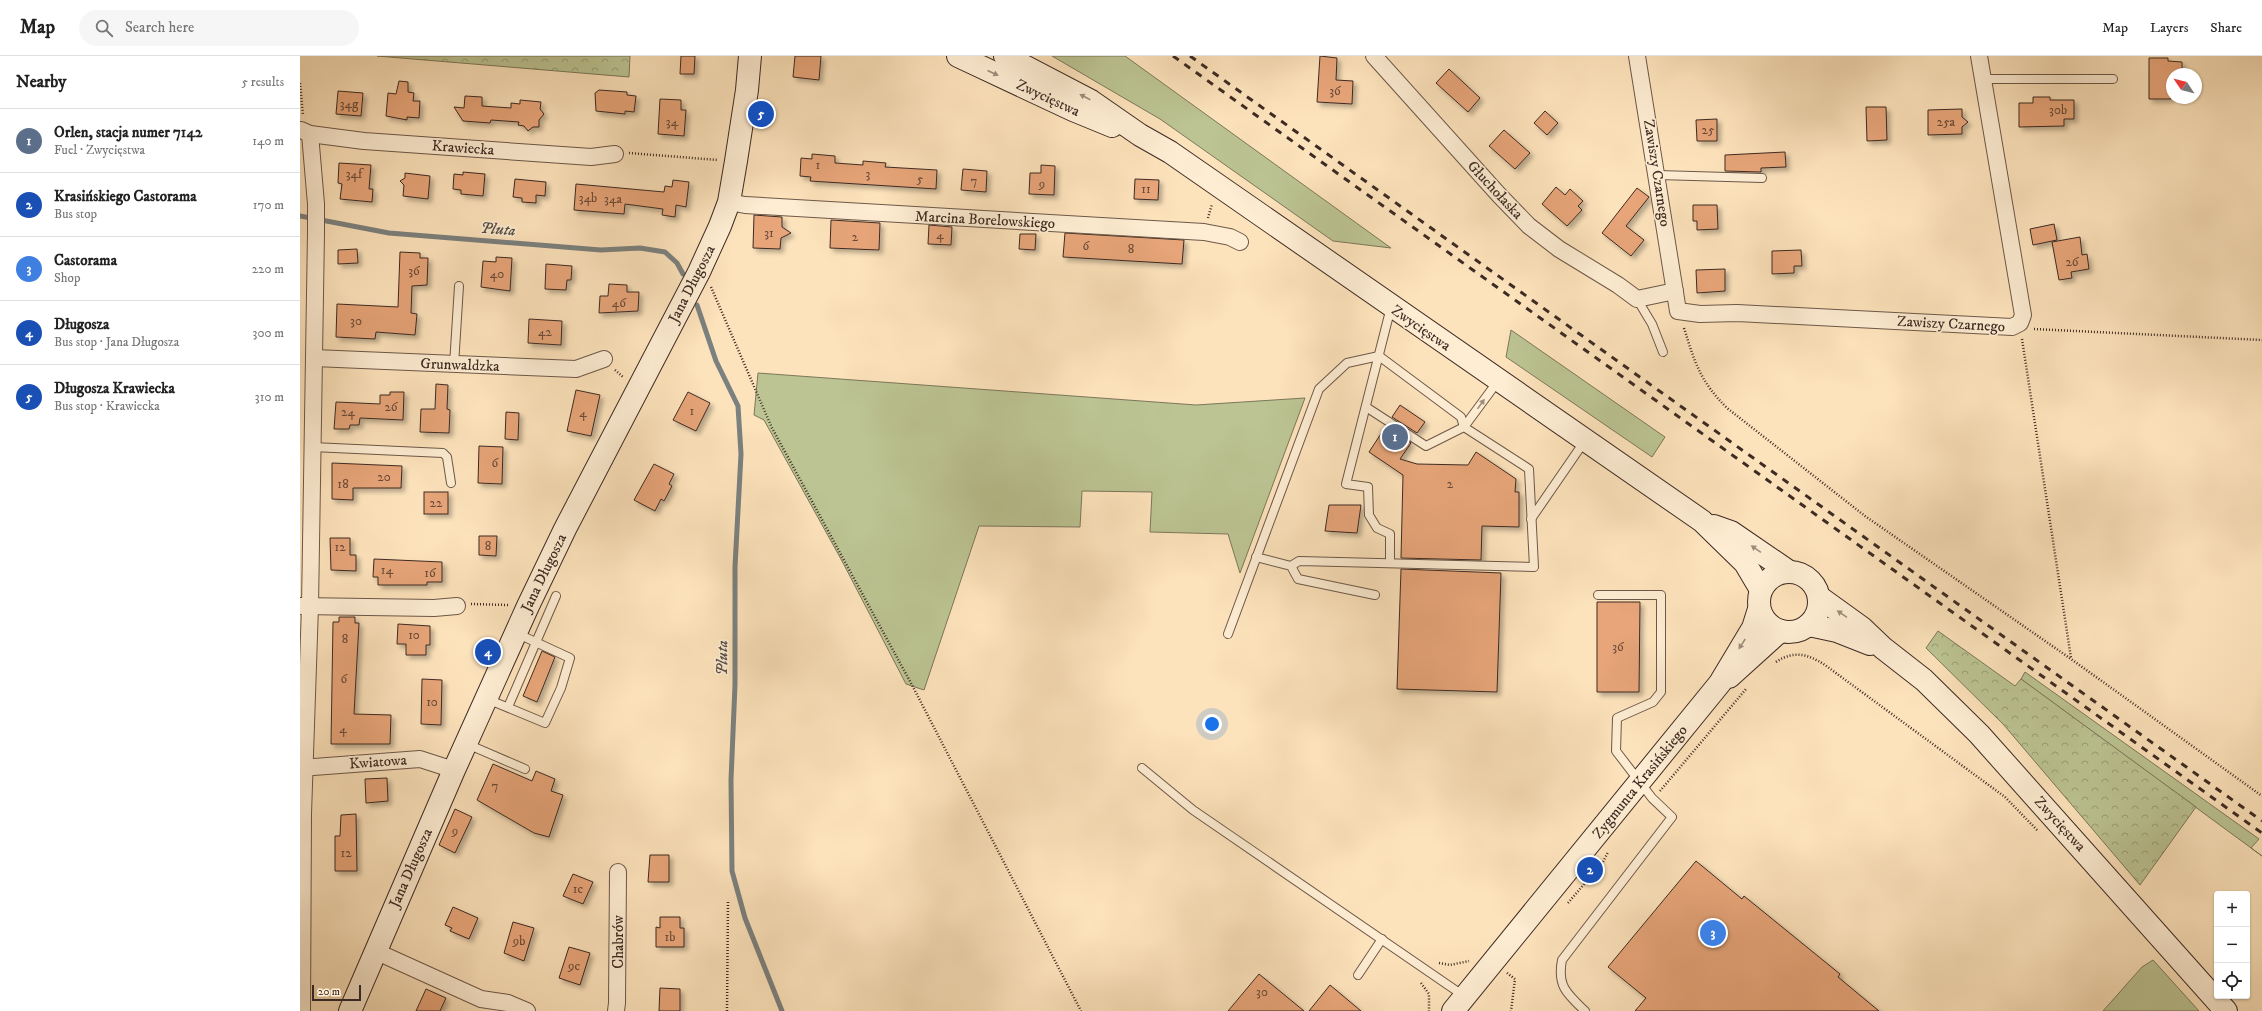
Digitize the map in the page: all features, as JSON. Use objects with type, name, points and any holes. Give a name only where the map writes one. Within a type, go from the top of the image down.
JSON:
[{"type":"main road","points":[[729,202],[747,90],[750,56]]},
{"type":"main road","points":[[747,90],[762,56]]},
{"type":"main road","name":"Zwycięstwa","points":[[958,56],[1099,121],[1140,135]]},
{"type":"main road","name":"Zwycięstwa","points":[[1005,56],[1091,101],[1140,135],[1170,152],[1584,442],[1702,521],[1745,564],[1760,600]]},
{"type":"main road","name":"Jana Długosza","points":[[350,1011],[454,770],[528,606],[566,529],[699,272],[729,202]]},
{"type":"main road","name":"Zwycięstwa","points":[[1702,521],[1730,532],[1788,571]]},
{"type":"main road","points":[[1788,571],[1805,576],[1816,588],[1819,597],[1819,607],[1815,617],[1809,625],[1800,630],[1790,632],[1780,631],[1771,626],[1764,619],[1760,600],[1772,577],[1788,571]]},
{"type":"main road","name":"Zwycięstwa","points":[[1819,597],[1862,628],[1883,648],[1928,684],[1980,734],[2226,1011]]},
{"type":"main road","name":"Zygmunta Krasińskiego","points":[[1459,1004],[1720,683],[1753,628],[1760,600]]},
{"type":"main road","name":"Zwycięstwa","points":[[1809,625],[1837,631],[1883,648]]},
{"type":"main road","name":"Zygmunta Krasińskiego","points":[[1720,683],[1740,669],[1780,631]]},
{"type":"street","name":"Głuchołaska","points":[[1374,56],[1499,195],[1529,226],[1559,249],[1618,285],[1637,299]]},
{"type":"street","name":"Zawiszy Czarnego","points":[[1638,56],[1658,175],[1678,311],[1700,314],[1737,313],[2012,327],[2020,323],[2023,316],[1979,56]]},
{"type":"street","points":[[302,1011],[305,606],[312,447],[314,358],[307,339],[316,232],[316,204],[305,132]]},
{"type":"street","name":"Krawiecka","points":[[305,132],[364,141],[583,157],[615,154]]},
{"type":"street","name":"Marcina Borelowskiego","points":[[729,202],[768,206],[1204,232],[1230,237],[1240,242]]},
{"type":"street","points":[[1637,299],[1675,291]]},
{"type":"street","name":"Grunwaldzka","points":[[314,358],[576,369],[604,360]]},
{"type":"street","points":[[305,606],[434,608],[457,606]]},
{"type":"street","name":"Kwiatowa","points":[[303,768],[420,759],[454,770]]},
{"type":"street","name":"Chabrów","points":[[616,1011],[618,1003],[618,872]]},
{"type":"street","points":[[375,951],[481,999],[508,1003],[527,1011]]},
{"type":"lane","points":[[1984,79],[2113,79]]},
{"type":"lane","points":[[1658,175],[1762,178]]},
{"type":"lane","points":[[454,365],[459,286]]},
{"type":"lane","points":[[1637,299],[1652,324],[1663,352]]},
{"type":"lane","points":[[1390,564],[1390,534],[1377,528],[1369,515],[1368,487],[1346,484],[1391,306]]},
{"type":"lane","points":[[1228,634],[1256,557],[1319,389],[1348,363],[1379,356],[1461,417],[1464,427],[1529,469],[1534,567],[1299,562],[1291,566],[1256,557]]},
{"type":"lane","points":[[1366,407],[1426,446],[1464,427],[1498,381]]},
{"type":"lane","points":[[1531,519],[1584,442]]},
{"type":"lane","points":[[312,447],[443,453],[447,457],[451,483]]},
{"type":"lane","points":[[1291,566],[1298,579],[1375,595]]},
{"type":"lane","points":[[1585,1011],[1566,993],[1560,973],[1562,960],[1672,818],[1640,782],[1616,751],[1617,718],[1653,702],[1661,692],[1661,595],[1598,595]]},
{"type":"lane","points":[[508,708],[556,596]]},
{"type":"lane","points":[[486,698],[545,723],[561,688],[570,658],[516,633]]},
{"type":"lane","points":[[466,743],[525,769]]},
{"type":"lane","points":[[1142,768],[1193,810],[1382,939],[1459,1004]]},
{"type":"lane","points":[[1358,975],[1382,939]]},
{"type":"path","points":[[300,83],[305,132]]},
{"type":"path","points":[[615,154],[639,153],[736,161]]},
{"type":"path","points":[[1204,232],[1212,202]]},
{"type":"path","points":[[699,272],[714,291],[772,428],[912,685],[1081,1011]]},
{"type":"path","points":[[1678,311],[1697,370],[1710,391],[1727,408],[1865,516],[2071,659],[2262,796]]},
{"type":"path","points":[[2020,323],[2034,329],[2076,332],[2262,340]]},
{"type":"path","points":[[2020,323],[2071,659]]},
{"type":"path","points":[[604,360],[622,377],[643,380]]},
{"type":"path","points":[[457,606],[474,604],[528,606]]},
{"type":"path","points":[[1774,663],[1785,656],[1798,653],[1810,655],[2004,797],[2042,836]]},
{"type":"path","points":[[727,1011],[728,901]]},
{"type":"path","points":[[1507,973],[1515,979],[1511,1011]]},
{"type":"path","points":[[1421,983],[1429,994],[1429,1011]]},
{"type":"green space","points":[[377,56],[630,56],[629,77]]},
{"type":"green space","points":[[1052,56],[1125,56],[1391,248],[1333,241],[1160,119]]},
{"type":"green space","points":[[1511,330],[1665,437],[1652,457],[1506,357]]},
{"type":"green space","points":[[758,373],[1196,405],[1305,398],[1240,573],[1228,534],[1150,532],[1152,492],[1082,491],[1080,527],[979,526],[924,690],[906,684],[842,561],[764,420],[754,415]]},
{"type":"green space","points":[[1938,631],[2015,686],[2021,679],[2196,807],[2140,885],[2003,724],[1926,648]]},
{"type":"green space","points":[[2025,672],[2259,839],[2251,848],[2021,679]]},
{"type":"green space","points":[[2153,960],[2199,1011],[2103,1011],[2142,967]]},
{"type":"building","points":[[681,56],[695,56],[694,74],[680,74]]},
{"type":"building","points":[[795,56],[821,56],[819,80],[793,77]]},
{"type":"building","points":[[1320,56],[1337,58],[1336,80],[1353,81],[1352,104],[1317,102]]},
{"type":"building","points":[[2149,58],[2168,58],[2168,61],[2182,62],[2182,68],[2166,68],[2166,99],[2149,99]]},
{"type":"building","points":[[1449,69],[1480,98],[1468,112],[1436,83]]},
{"type":"building","points":[[399,81],[408,82],[408,92],[414,93],[413,101],[420,101],[419,118],[407,117],[407,120],[386,116],[388,93],[396,94]]},
{"type":"building","points":[[599,90],[627,92],[627,95],[636,96],[634,112],[625,111],[625,114],[596,111],[595,93]]},
{"type":"building","points":[[338,91],[363,93],[361,116],[336,114]]},
{"type":"building","points":[[465,96],[482,97],[482,106],[511,108],[511,103],[520,104],[520,100],[541,102],[540,109],[544,114],[539,120],[539,127],[533,127],[528,131],[524,126],[518,125],[519,122],[491,120],[490,123],[463,121],[454,107],[464,108]]},
{"type":"building","points":[[2033,97],[2050,97],[2050,100],[2074,100],[2074,119],[2064,119],[2064,126],[2019,127],[2019,103],[2033,103]]},
{"type":"building","points":[[660,99],[681,100],[681,110],[686,110],[684,136],[658,134]]},
{"type":"building","points":[[1866,107],[1886,107],[1887,140],[1867,141]]},
{"type":"building","points":[[1962,109],[1962,117],[1968,122],[1962,127],[1962,134],[1928,135],[1928,110]]},
{"type":"building","points":[[1545,111],[1558,123],[1547,135],[1534,123]]},
{"type":"building","points":[[1717,119],[1717,141],[1697,141],[1696,120]]},
{"type":"building","points":[[1504,130],[1530,153],[1515,169],[1489,146]]},
{"type":"building","points":[[1785,152],[1786,167],[1761,168],[1761,172],[1725,171],[1725,155]]},
{"type":"building","points":[[812,154],[835,156],[835,163],[863,165],[863,161],[886,163],[885,167],[937,170],[936,189],[810,181],[811,177],[800,176],[801,158],[812,159]]},
{"type":"building","points":[[339,163],[371,165],[369,189],[373,189],[372,202],[340,199],[342,184],[338,183]]},
{"type":"building","points":[[1041,165],[1055,166],[1054,195],[1029,194],[1030,173],[1041,173]]},
{"type":"building","points":[[963,169],[987,171],[986,192],[961,190]]},
{"type":"building","points":[[463,172],[485,174],[483,196],[461,194],[461,190],[453,189],[454,174],[463,175]]},
{"type":"building","points":[[405,173],[430,176],[428,199],[403,196],[404,185],[400,181],[405,178]]},
{"type":"building","points":[[515,179],[546,182],[545,196],[536,195],[536,203],[522,202],[522,198],[513,197]]},
{"type":"building","points":[[1135,179],[1159,180],[1158,200],[1134,199]]},
{"type":"building","points":[[673,180],[689,182],[686,207],[676,205],[675,217],[662,215],[663,209],[625,204],[624,214],[574,210],[576,184],[664,192],[665,186],[672,187]]},
{"type":"building","points":[[1556,187],[1565,195],[1570,189],[1583,201],[1578,206],[1582,210],[1567,226],[1542,204]]},
{"type":"building","points":[[1637,188],[1649,197],[1626,226],[1644,240],[1631,256],[1602,233]]},
{"type":"building","points":[[1693,205],[1717,205],[1718,229],[1697,230],[1697,221],[1693,221]]},
{"type":"building","points":[[754,215],[782,217],[782,227],[791,233],[781,238],[780,249],[753,248]]},
{"type":"building","points":[[831,220],[880,223],[879,250],[830,248]]},
{"type":"building","points":[[2054,224],[2057,240],[2033,245],[2030,229]]},
{"type":"building","points":[[929,225],[952,227],[951,245],[928,244]]},
{"type":"building","points":[[1065,233],[1184,240],[1182,264],[1063,257]]},
{"type":"building","points":[[1020,234],[1036,234],[1035,250],[1019,249]]},
{"type":"building","points":[[2080,237],[2082,255],[2087,254],[2089,269],[2071,272],[2072,278],[2059,280],[2052,242]]},
{"type":"building","points":[[357,249],[358,263],[338,264],[338,250]]},
{"type":"building","points":[[1801,250],[1802,266],[1794,266],[1794,273],[1772,274],[1772,251]]},
{"type":"building","points":[[400,252],[420,253],[420,258],[428,258],[427,285],[412,286],[411,313],[417,314],[415,335],[376,332],[375,339],[336,337],[337,304],[398,307]]},
{"type":"building","points":[[496,257],[512,258],[510,291],[481,287],[483,261],[496,262]]},
{"type":"building","points":[[546,264],[572,266],[571,280],[567,280],[566,290],[545,289]]},
{"type":"building","points":[[1725,269],[1725,291],[1697,293],[1696,270]]},
{"type":"building","points":[[609,284],[627,285],[627,292],[639,292],[638,311],[599,313],[600,296],[608,296]]},
{"type":"building","points":[[529,319],[562,321],[561,345],[528,343]]},
{"type":"building","points":[[436,384],[448,385],[447,409],[450,410],[449,433],[420,432],[421,409],[435,409]]},
{"type":"building","points":[[576,390],[600,395],[591,436],[567,431]]},
{"type":"building","points":[[390,392],[404,392],[403,420],[360,418],[359,425],[350,425],[349,429],[334,429],[336,402],[380,404],[380,395],[390,395]]},
{"type":"building","points":[[688,392],[710,403],[696,431],[673,420]]},
{"type":"building","points":[[1400,405],[1425,422],[1417,433],[1392,417]]},
{"type":"building","points":[[506,412],[519,413],[518,440],[505,439]]},
{"type":"building","points":[[1386,426],[1411,443],[1400,459],[1417,464],[1468,465],[1476,452],[1516,479],[1515,492],[1519,492],[1519,527],[1482,526],[1481,560],[1401,558],[1403,475],[1369,452]]},
{"type":"building","points":[[479,446],[503,447],[502,484],[478,483]]},
{"type":"building","points":[[332,463],[402,466],[401,488],[353,488],[353,500],[332,499]]},
{"type":"building","points":[[654,464],[674,474],[669,484],[672,486],[664,501],[661,499],[655,511],[634,500]]},
{"type":"building","points":[[424,492],[448,492],[448,514],[424,514]]},
{"type":"building","points":[[1329,505],[1361,505],[1357,533],[1325,531]]},
{"type":"building","points":[[479,536],[497,536],[496,556],[479,555]]},
{"type":"building","points":[[330,538],[350,538],[350,555],[356,555],[356,571],[331,570]]},
{"type":"building","points":[[374,559],[442,562],[442,582],[427,582],[427,585],[378,585],[378,577],[373,577]]},
{"type":"building","points":[[1401,569],[1501,573],[1497,692],[1397,689]]},
{"type":"building","points":[[1597,602],[1640,602],[1639,692],[1597,692]]},
{"type":"building","points":[[339,617],[355,617],[355,623],[359,623],[354,714],[391,715],[390,744],[331,744],[333,622],[339,622]]},
{"type":"building","points":[[398,624],[430,626],[430,645],[426,645],[426,655],[406,655],[406,644],[397,644]]},
{"type":"building","points":[[542,651],[555,657],[537,702],[523,696]]},
{"type":"building","points":[[422,679],[442,680],[441,725],[421,724]]},
{"type":"building","points":[[493,764],[532,781],[536,771],[555,779],[551,791],[563,795],[549,837],[534,833],[477,800]]},
{"type":"building","points":[[387,778],[388,801],[366,803],[365,779]]},
{"type":"building","points":[[455,809],[472,817],[455,853],[439,845]]},
{"type":"building","points":[[356,814],[357,871],[335,871],[335,836],[340,836],[341,815]]},
{"type":"building","points":[[650,855],[669,855],[669,882],[648,882]]},
{"type":"building","points":[[1696,861],[1742,899],[1744,896],[1840,974],[1838,977],[1879,1011],[1635,1011],[1646,998],[1608,967]]},
{"type":"building","points":[[573,874],[593,882],[583,904],[563,896]]},
{"type":"building","points":[[453,907],[478,918],[469,939],[450,931],[452,928],[445,925]]},
{"type":"building","points":[[660,917],[680,917],[680,928],[684,928],[684,947],[656,947],[656,927],[660,928]]},
{"type":"building","points":[[513,922],[534,928],[524,961],[504,953]]},
{"type":"building","points":[[569,947],[590,953],[580,985],[559,978]]},
{"type":"building","points":[[1259,974],[1304,1011],[1228,1011]]},
{"type":"building","points":[[1330,985],[1361,1011],[1309,1011]]},
{"type":"building","points":[[660,988],[680,989],[680,1011],[659,1011]]},
{"type":"building","points":[[426,989],[446,998],[440,1011],[416,1011]]},
{"type":"waterway","name":"Pluta","points":[[300,216],[389,233],[601,250],[640,248],[665,252],[677,263],[683,274]]},
{"type":"waterway","name":"Pluta","points":[[697,305],[716,361],[738,406],[741,454],[735,567],[735,685],[731,780],[732,871],[745,918],[782,1011]]},
{"type":"railway","points":[[1173,56],[2262,833]]},
{"type":"railway","points":[[1190,56],[2262,821]]},
{"type":"place","name":"Długosza Krawiecka","points":[[761,114]]},
{"type":"place","name":"Orlen, stacja numer 7142","points":[[1395,437]]},
{"type":"place","name":"Długosza","points":[[488,652]]},
{"type":"place","name":"Krasińskiego Castorama","points":[[1590,870]]},
{"type":"place","name":"Castorama","points":[[1713,933]]}]
